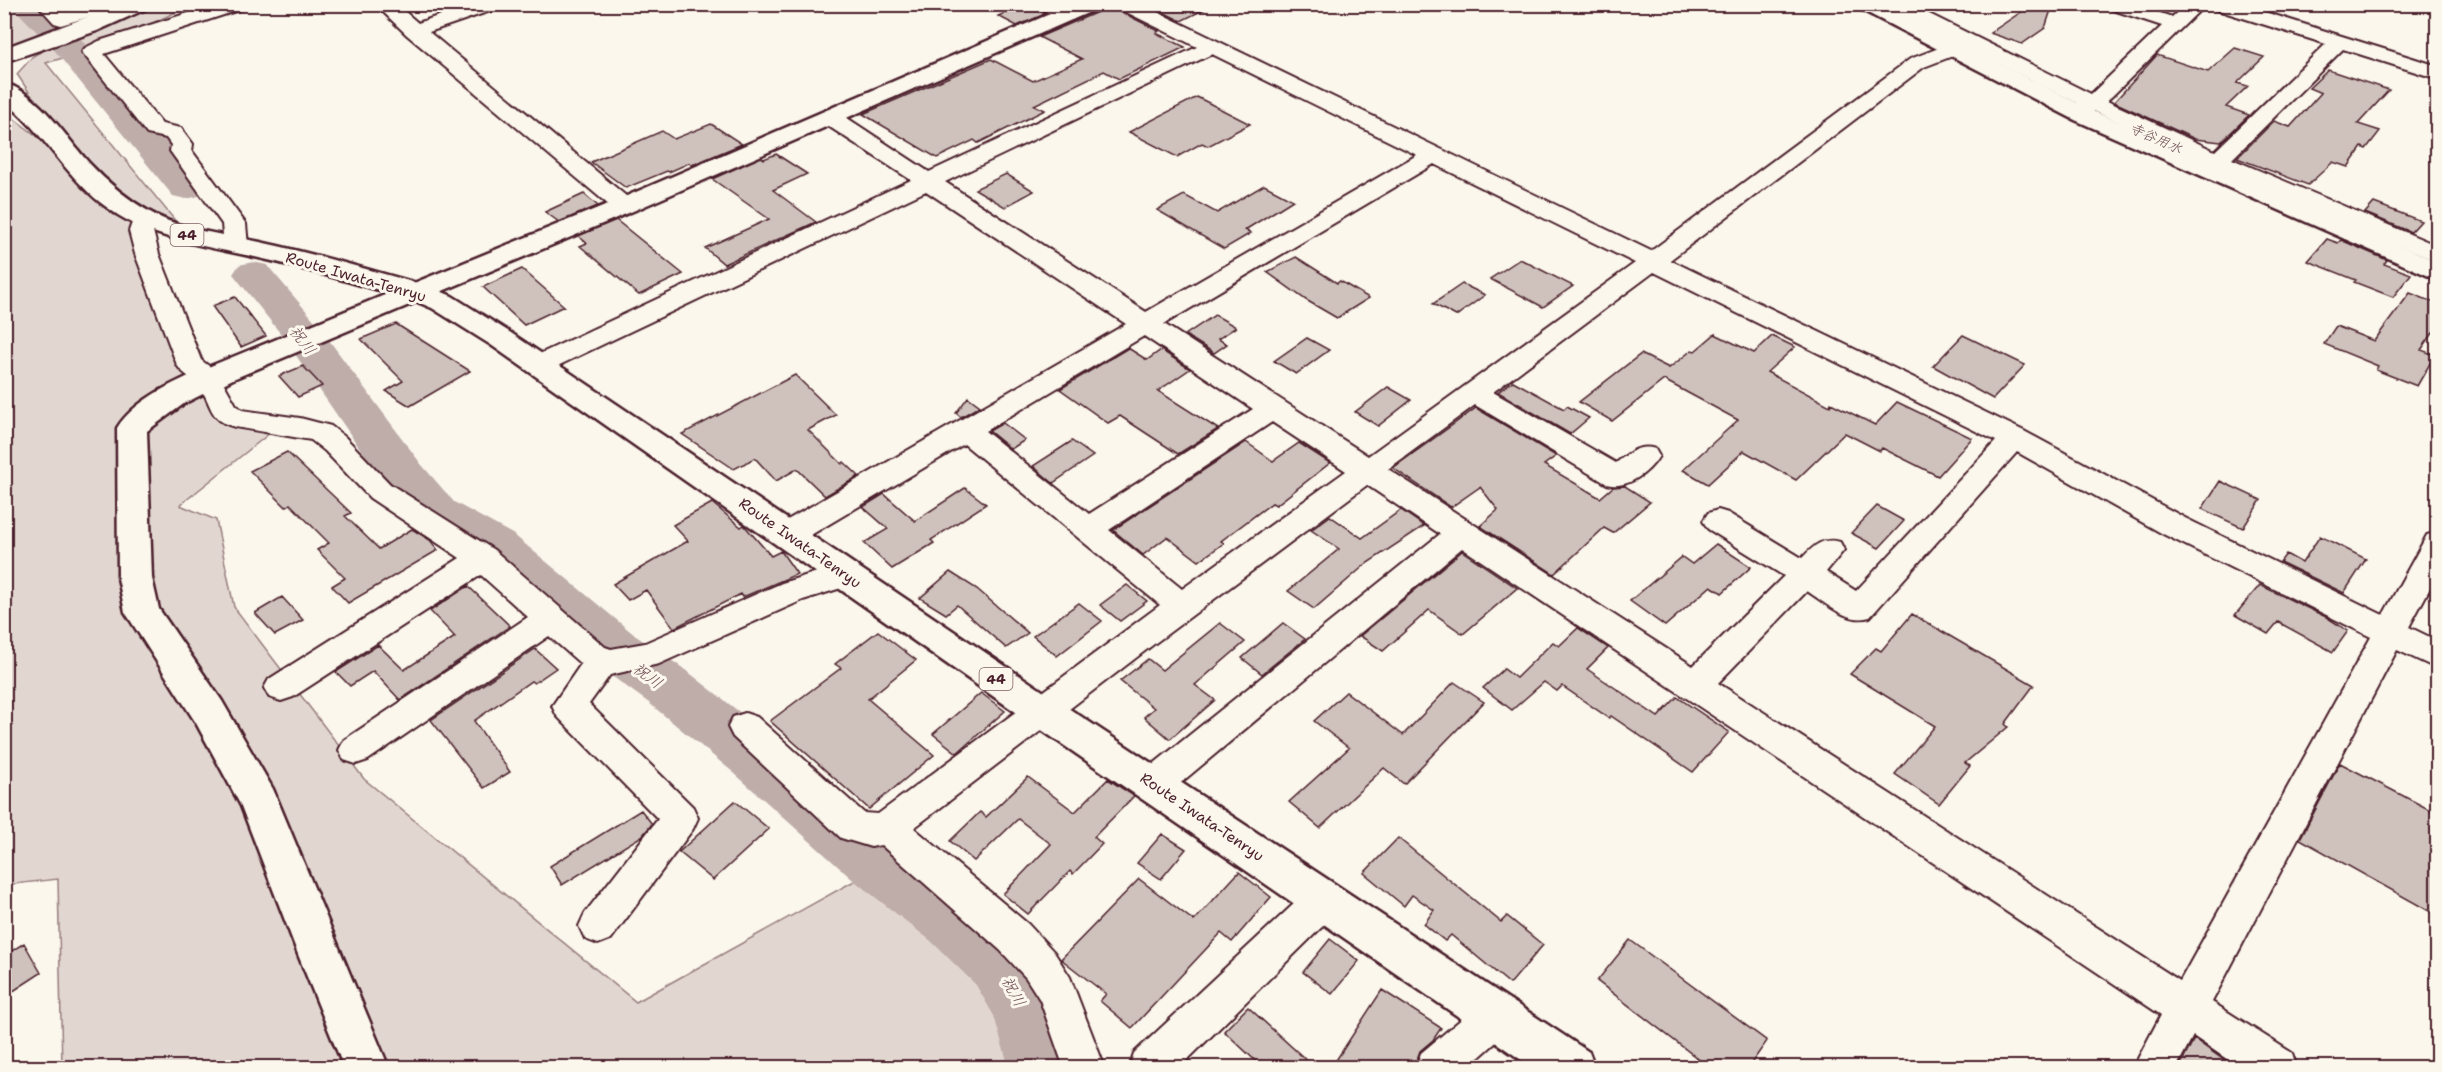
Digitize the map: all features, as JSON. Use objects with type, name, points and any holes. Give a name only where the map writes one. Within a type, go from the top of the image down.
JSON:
[{"type":"street","points":[[46,4],[62,19],[112,4]]},
{"type":"street","points":[[4,56],[89,26],[141,4]]},
{"type":"street","points":[[236,246],[234,224],[181,151],[182,144],[173,133],[155,129],[92,52],[106,45],[238,4]]},
{"type":"street","points":[[384,4],[624,206]]},
{"type":"street","points":[[414,31],[492,4]]},
{"type":"street","points":[[1047,4],[1067,15]]},
{"type":"street","points":[[367,1068],[320,957],[259,801],[209,712],[142,612],[135,578],[132,429],[143,417],[172,396],[209,379],[624,206],[1092,4]]},
{"type":"street","points":[[1125,4],[2014,438],[2174,526],[2438,656]]},
{"type":"street","points":[[1865,4],[1952,50],[2438,255]]},
{"type":"street","points":[[1893,4],[2178,159],[2438,273]]},
{"type":"street","points":[[2114,4],[2174,24]]},
{"type":"street","points":[[2085,107],[2197,4]]},
{"type":"street","points":[[2218,4],[2438,73]]},
{"type":"street","points":[[2218,161],[2339,42]]},
{"type":"street","points":[[540,364],[1212,47]]},
{"type":"street","points":[[745,727],[854,827],[871,831],[887,828],[1040,709],[1654,262],[1917,63],[1952,50]]},
{"type":"street","name":"Route Iwata-Tenryu","points":[[4,90],[31,110],[81,169],[110,198],[143,219],[194,238],[236,246],[418,292],[441,302],[540,364],[1040,709],[1573,1068]]},
{"type":"street","points":[[830,117],[2277,1068]]},
{"type":"street","points":[[788,534],[1433,155]]},
{"type":"street","points":[[143,219],[141,231],[147,254],[190,365],[209,379],[225,411],[235,418],[300,427],[321,433],[335,444],[380,491],[483,558],[594,656],[609,662],[648,655],[793,591],[846,575]]},
{"type":"street","points":[[1474,393],[1617,477],[1645,456]]},
{"type":"street","points":[[1088,529],[1273,408]]},
{"type":"street","points":[[965,430],[1182,606]]},
{"type":"street","points":[[1718,521],[1859,608],[2014,438]]},
{"type":"street","points":[[1154,785],[1462,532]]},
{"type":"street","points":[[2153,1068],[2438,543]]},
{"type":"street","points":[[1695,685],[1829,550]]},
{"type":"street","points":[[281,688],[483,558]]},
{"type":"street","points":[[356,750],[551,618]]},
{"type":"street","points":[[598,926],[680,818],[569,706],[603,659]]},
{"type":"street","points":[[887,828],[1014,937],[1040,964],[1056,990],[1085,1068]]},
{"type":"street","points":[[1149,1068],[1325,899]]},
{"type":"street","points":[[1436,1068],[1497,1015]]},
{"type":"shaded area","points":[[5,5],[34,5],[51,23],[58,26],[121,5],[19,46],[5,46]]},
{"type":"shaded area","points":[[152,5],[191,5],[106,45],[46,63],[187,235],[143,219],[222,404],[280,425],[180,505],[216,520],[234,607],[364,779],[636,1002],[874,870],[994,1002],[1019,1067],[62,1067],[58,879],[5,885],[4,111],[98,183],[71,156],[17,74],[33,56],[89,26],[140,12]]},
{"type":"building","points":[[1026,4],[1045,14],[1017,26],[998,16]]},
{"type":"building","points":[[1147,4],[1215,4],[1181,21]]},
{"type":"building","points":[[2033,4],[2053,4],[2045,28],[2022,44],[1990,33]]},
{"type":"building","points":[[1114,5],[1117,10],[1185,47],[1119,79],[1104,71],[1034,105],[1045,110],[978,143],[974,140],[937,158],[863,114],[991,59],[1033,81],[1082,59],[1039,37]]},
{"type":"building","points":[[2235,48],[2264,57],[2237,83],[2248,86],[2226,107],[2249,115],[2221,142],[2195,139],[2114,102],[2157,55],[2208,72]]},
{"type":"building","points":[[2328,70],[2389,90],[2358,124],[2380,131],[2366,149],[2362,147],[2348,167],[2333,162],[2308,185],[2237,158],[2274,121],[2290,127],[2321,93],[2309,88]]},
{"type":"building","points":[[1197,97],[1250,124],[1208,146],[1202,143],[1177,157],[1129,132]]},
{"type":"building","points":[[711,124],[742,144],[692,165],[689,163],[626,188],[591,162],[662,131],[674,139]]},
{"type":"building","points":[[776,154],[807,174],[773,190],[816,222],[724,264],[705,248],[769,219],[712,179],[761,157],[764,159]]},
{"type":"building","points":[[1006,174],[1034,191],[1005,207],[975,189]]},
{"type":"building","points":[[1264,185],[1293,200],[1245,230],[1251,233],[1224,249],[1157,210],[1184,195],[1217,213]]},
{"type":"building","points":[[584,194],[598,206],[559,222],[545,212]]},
{"type":"building","points":[[2374,203],[2421,221],[2411,232],[2365,213]]},
{"type":"building","points":[[616,220],[683,274],[639,295],[580,246],[587,243],[578,236]]},
{"type":"building","points":[[2327,239],[2338,243],[2341,240],[2387,260],[2384,264],[2411,274],[2393,297],[2354,282],[2356,280],[2308,261]]},
{"type":"building","points":[[1296,257],[1337,283],[1340,281],[1369,298],[1337,318],[1306,300],[1267,272]]},
{"type":"building","points":[[1520,259],[1573,286],[1543,307],[1490,279]]},
{"type":"building","points":[[522,269],[564,306],[524,325],[483,287]]},
{"type":"building","points":[[1462,284],[1485,295],[1456,316],[1433,304]]},
{"type":"building","points":[[2410,293],[2438,304],[2438,326],[2421,350],[2435,355],[2417,386],[2376,370],[2378,366],[2324,344],[2336,326],[2374,341]]},
{"type":"building","points":[[235,297],[266,336],[241,347],[212,306]]},
{"type":"building","points":[[1215,315],[1236,327],[1218,339],[1227,344],[1214,353],[1185,335]]},
{"type":"building","points":[[396,324],[470,371],[410,406],[386,391],[403,381],[361,339]]},
{"type":"building","points":[[1715,334],[1754,353],[1772,336],[1795,347],[1767,372],[1830,406],[1831,403],[1875,425],[1897,402],[1972,438],[1938,476],[1882,448],[1880,451],[1845,433],[1796,480],[1744,451],[1708,484],[1683,470],[1738,420],[1664,380],[1612,421],[1579,402],[1641,354],[1669,368]]},
{"type":"building","points":[[1963,335],[2025,365],[1993,399],[1933,366]]},
{"type":"building","points":[[1307,338],[1329,350],[1296,374],[1274,361]]},
{"type":"building","points":[[1128,348],[1147,360],[1161,350],[1190,369],[1158,391],[1218,429],[1178,454],[1120,416],[1108,423],[1060,389]]},
{"type":"building","points":[[303,366],[322,386],[298,397],[279,376]]},
{"type":"building","points":[[795,375],[836,415],[808,430],[842,464],[844,462],[859,476],[825,496],[797,469],[776,481],[755,458],[734,469],[682,434]]},
{"type":"building","points":[[1513,381],[1564,409],[1567,406],[1589,418],[1570,434],[1498,392]]},
{"type":"building","points":[[1388,387],[1411,400],[1378,426],[1355,412]]},
{"type":"building","points":[[968,397],[980,406],[961,417],[956,413]]},
{"type":"building","points":[[1476,408],[1556,456],[1544,465],[1600,498],[1613,487],[1625,486],[1650,502],[1613,533],[1604,528],[1554,574],[1480,526],[1498,510],[1480,487],[1451,507],[1393,468]]},
{"type":"building","points":[[1003,423],[1025,440],[1011,449],[989,431]]},
{"type":"building","points":[[1072,441],[1093,456],[1053,483],[1033,466]]},
{"type":"building","points":[[1246,442],[1273,461],[1299,443],[1330,463],[1276,505],[1272,503],[1221,541],[1224,543],[1199,561],[1167,537],[1143,555],[1113,530]]},
{"type":"building","points":[[287,452],[351,513],[345,516],[379,549],[412,529],[430,540],[438,550],[348,603],[332,586],[345,578],[317,550],[329,543],[290,504],[286,507],[250,471]]},
{"type":"building","points":[[2220,481],[2261,500],[2243,528],[2202,509]]},
{"type":"building","points":[[965,488],[986,504],[931,540],[934,543],[892,569],[864,543],[888,529],[863,507],[884,494],[915,521]]},
{"type":"building","points":[[712,503],[741,527],[744,525],[771,556],[781,551],[797,574],[743,597],[741,594],[674,628],[646,590],[628,600],[613,584],[688,541],[673,525]]},
{"type":"building","points":[[1877,506],[1904,521],[1879,548],[1851,533]]},
{"type":"building","points":[[1401,510],[1424,526],[1366,564],[1314,609],[1288,591],[1339,549],[1311,530],[1330,516],[1362,538]]},
{"type":"building","points":[[2320,536],[2366,559],[2344,593],[2280,562],[2286,554],[2302,563]]},
{"type":"building","points":[[1716,544],[1751,567],[1722,593],[1711,586],[1665,626],[1630,601],[1682,557],[1692,564]]},
{"type":"building","points":[[1462,551],[1517,588],[1463,634],[1429,610],[1383,651],[1360,636]]},
{"type":"building","points":[[950,572],[977,589],[1028,633],[1006,648],[957,605],[946,614],[920,598]]},
{"type":"building","points":[[1127,585],[1147,601],[1120,621],[1100,605]]},
{"type":"building","points":[[2260,585],[2328,618],[2348,631],[2333,652],[2278,622],[2268,634],[2235,615]]},
{"type":"building","points":[[468,586],[510,626],[400,700],[373,671],[350,686],[336,672],[378,645],[404,670],[455,637],[430,611]]},
{"type":"building","points":[[282,597],[303,620],[275,635],[255,613]]},
{"type":"building","points":[[1079,603],[1102,621],[1057,656],[1033,636]]},
{"type":"building","points":[[1912,614],[2034,685],[2005,724],[2008,727],[1965,763],[1970,766],[1939,804],[1895,774],[1935,726],[1850,674],[1876,648],[1881,651]]},
{"type":"building","points":[[1220,623],[1245,642],[1195,685],[1215,700],[1170,739],[1144,717],[1154,708],[1120,681],[1148,659],[1162,670]]},
{"type":"building","points":[[1283,623],[1305,639],[1262,674],[1242,658]]},
{"type":"building","points":[[1578,628],[1608,648],[1587,669],[1658,717],[1677,697],[1729,732],[1693,772],[1611,716],[1609,718],[1562,686],[1557,691],[1544,682],[1512,710],[1483,688],[1504,669],[1516,678],[1553,642],[1559,646]]},
{"type":"building","points":[[878,631],[916,660],[868,699],[934,755],[869,809],[770,721],[841,668],[835,664]]},
{"type":"building","points":[[535,649],[556,668],[534,683],[531,681],[474,721],[510,772],[484,788],[431,720]]},
{"type":"building","points":[[1454,682],[1484,702],[1404,784],[1384,768],[1320,828],[1289,802],[1349,748],[1314,721],[1346,692],[1403,735]]},
{"type":"building","points":[[981,693],[1005,711],[957,753],[933,734]]},
{"type":"building","points":[[2340,763],[2438,814],[2438,916],[2300,839]]},
{"type":"building","points":[[1028,777],[1075,812],[1108,779],[1134,796],[1094,837],[1102,844],[1073,874],[1070,871],[1028,914],[1003,894],[1051,844],[1018,819],[974,861],[950,841],[980,812],[986,817]]},
{"type":"building","points":[[735,801],[769,829],[713,880],[679,852]]},
{"type":"building","points":[[641,810],[652,824],[642,836],[562,885],[550,866]]},
{"type":"building","points":[[1162,834],[1186,849],[1161,879],[1137,863]]},
{"type":"building","points":[[1398,838],[1501,922],[1507,916],[1543,945],[1510,984],[1451,935],[1445,941],[1424,924],[1434,910],[1412,895],[1404,906],[1364,873]]},
{"type":"building","points":[[1239,872],[1271,897],[1232,942],[1221,933],[1132,1028],[1100,1001],[1106,994],[1061,959],[1139,879],[1194,921]]},
{"type":"building","points":[[1330,939],[1359,961],[1332,994],[1303,972]]},
{"type":"building","points":[[1630,940],[1767,1041],[1748,1068],[1710,1068],[1597,981]]},
{"type":"building","points":[[24,943],[41,973],[4,997],[4,956]]},
{"type":"building","points":[[1382,990],[1441,1028],[1433,1040],[1420,1051],[1414,1068],[1331,1068]]},
{"type":"building","points":[[1248,1007],[1315,1068],[1263,1068],[1224,1031]]},
{"type":"building","points":[[2194,1039],[2235,1068],[2179,1068]]},
{"type":"waterway","name":"祝川","points":[[25,4],[67,44],[186,188]]},
{"type":"waterway","name":"祝川","points":[[253,274],[299,329],[404,476],[437,514],[496,548],[617,651],[668,687],[754,756],[873,860],[953,920],[999,963],[1024,1005],[1043,1068]]},
{"type":"water label","name":"寺谷用水","points":[[2156,138]]}]
